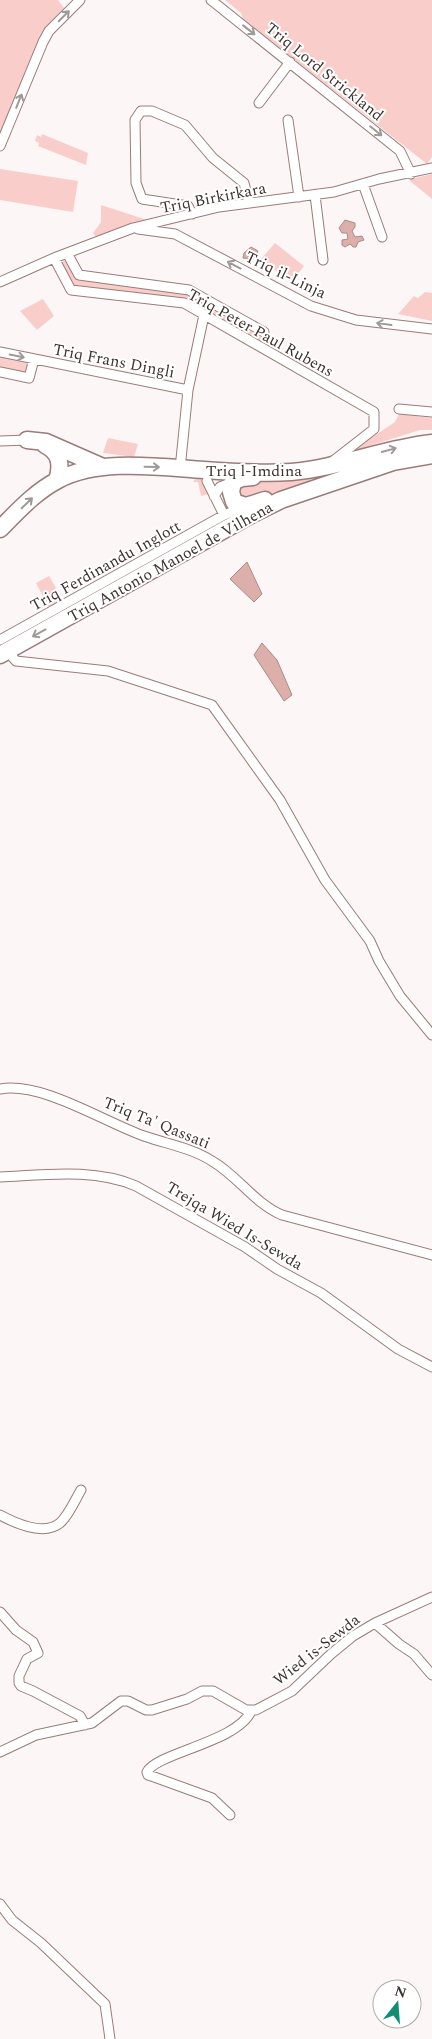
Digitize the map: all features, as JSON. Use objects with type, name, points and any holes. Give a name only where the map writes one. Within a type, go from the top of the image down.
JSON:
[{"type":"highway","points":[[28,440],[46,442],[103,467]]},
{"type":"highway","points":[[28,440],[51,448],[57,454],[60,469],[57,480]]},
{"type":"highway","name":"Triq l-Imdina","points":[[103,467],[181,466],[252,472],[321,468],[408,445],[432,443]]},
{"type":"highway","name":"Triq Antonio Manoel de Vilhena","points":[[2,649],[281,500],[394,462],[432,456]]},
{"type":"highway","points":[[321,468],[292,474],[242,478],[233,482],[231,492],[234,502],[246,506],[295,488],[359,469],[394,462]]},
{"type":"highway","points":[[0,529],[42,489],[74,473],[103,467]]},
{"type":"street","points":[[0,146],[49,31],[80,0]]},
{"type":"street","name":"Triq Lord Strickland","points":[[211,0],[400,151],[410,174]]},
{"type":"street","points":[[259,102],[290,62]]},
{"type":"street","points":[[192,214],[188,206],[142,199],[136,183],[135,120],[141,111],[152,111],[186,124],[213,158],[244,183],[248,203]]},
{"type":"street","points":[[288,120],[299,197]]},
{"type":"street","name":"Triq Birkirkara","points":[[2,280],[133,228],[248,203],[315,195],[432,168]]},
{"type":"street","points":[[363,184],[382,237]]},
{"type":"street","points":[[315,195],[323,260]]},
{"type":"street","name":"Triq il-Linja","points":[[133,228],[175,234],[311,306],[356,320],[432,330]]},
{"type":"street","points":[[67,253],[79,275],[189,290],[264,332]]},
{"type":"street","name":"Triq Peter Paul Rubens","points":[[54,258],[71,290],[184,303],[374,412],[374,429],[321,468]]},
{"type":"street","points":[[181,466],[188,390],[204,315]]},
{"type":"street","name":"Triq Frans Dingli","points":[[0,352],[188,390]]},
{"type":"street","name":"Triq Frans Dingli","points":[[0,372],[30,378],[34,359]]},
{"type":"street","points":[[399,408],[432,412]]},
{"type":"street","points":[[0,441],[28,440]]},
{"type":"street","points":[[207,481],[224,515]]},
{"type":"street","points":[[214,496],[220,487],[233,482]]},
{"type":"street","name":"Triq Ferdinandu Inglott","points":[[2,649],[224,515],[246,506]]},
{"type":"street","points":[[2,649],[16,662],[108,671],[212,705],[280,800],[325,880],[370,940],[379,961],[400,996],[432,1035]]},
{"type":"street","name":"Triq Ta' Qassati","points":[[0,1089],[16,1087],[32,1090],[96,1114],[144,1136],[200,1154],[222,1168],[264,1205],[282,1215],[432,1254]]},
{"type":"street","name":"Trejqa Wied Is-Sewda","points":[[0,1177],[96,1175],[117,1179],[136,1186],[237,1242],[283,1273],[321,1293],[398,1349],[432,1367]]},
{"type":"street","points":[[0,1515],[21,1524],[37,1528],[50,1527],[59,1524],[65,1517],[81,1490]]},
{"type":"street","name":"Wied is-Sewda","points":[[230,1815],[212,1798],[148,1775],[148,1768],[227,1732],[247,1718],[251,1711],[292,1691],[353,1636],[375,1623],[432,1597]]},
{"type":"street","points":[[0,1612],[12,1626],[33,1642],[38,1653],[28,1659],[19,1676],[18,1683],[80,1716],[85,1725]]},
{"type":"street","points":[[375,1623],[399,1644],[414,1654],[432,1675]]},
{"type":"street","points":[[0,1752],[36,1735],[85,1725],[97,1720],[121,1701],[128,1701],[146,1710],[152,1710],[176,1703],[207,1690],[251,1711]]},
{"type":"street","points":[[0,1904],[12,1920],[41,1943],[104,2004],[110,2039]]},
{"type":"shaded area","points":[[0,0],[58,0],[64,8],[42,33],[0,134]]},
{"type":"shaded area","points":[[225,0],[432,0],[432,157],[427,164],[243,19],[241,13]]},
{"type":"shaded area","points":[[42,134],[88,153],[86,165],[38,146],[39,143],[35,141],[37,135],[41,137]]},
{"type":"shaded area","points":[[0,169],[78,181],[73,212],[0,200]]},
{"type":"shaded area","points":[[432,174],[432,199],[410,181],[411,179]]},
{"type":"shaded area","points":[[207,197],[208,203],[193,209],[192,207],[197,204],[198,198]]},
{"type":"shaded area","points":[[101,205],[147,220],[96,237],[93,233],[101,222]]},
{"type":"shaded area","points":[[345,220],[355,223],[352,231],[355,237],[362,236],[364,240],[358,242],[356,247],[350,244],[345,247],[342,245],[342,240],[348,239],[347,233],[342,233],[339,228]]},
{"type":"shaded area","points":[[275,243],[304,266],[291,283],[261,259]]},
{"type":"shaded area","points":[[251,247],[258,251],[256,256],[251,259],[243,258],[244,253]]},
{"type":"shaded area","points":[[65,260],[77,280],[187,293],[264,335],[260,340],[184,298],[73,286],[61,263]]},
{"type":"shaded area","points":[[425,292],[432,293],[432,321],[398,314],[414,296],[418,298]]},
{"type":"shaded area","points":[[43,299],[54,316],[37,330],[20,311]]},
{"type":"shaded area","points":[[0,356],[28,362],[26,373],[0,368]]},
{"type":"shaded area","points":[[399,414],[432,418],[432,430],[420,430],[350,452],[395,422]]},
{"type":"shaded area","points":[[108,438],[138,444],[134,457],[103,453]]},
{"type":"shaded area","points":[[374,462],[262,497],[237,499],[238,484]]},
{"type":"shaded area","points":[[197,477],[200,477],[209,494],[201,496],[198,482],[193,482]]},
{"type":"shaded area","points":[[247,562],[262,594],[254,602],[230,579]]},
{"type":"shaded area","points":[[49,576],[63,600],[49,608],[36,583]]},
{"type":"shaded area","points":[[262,643],[277,660],[292,695],[284,701],[254,655]]}]
